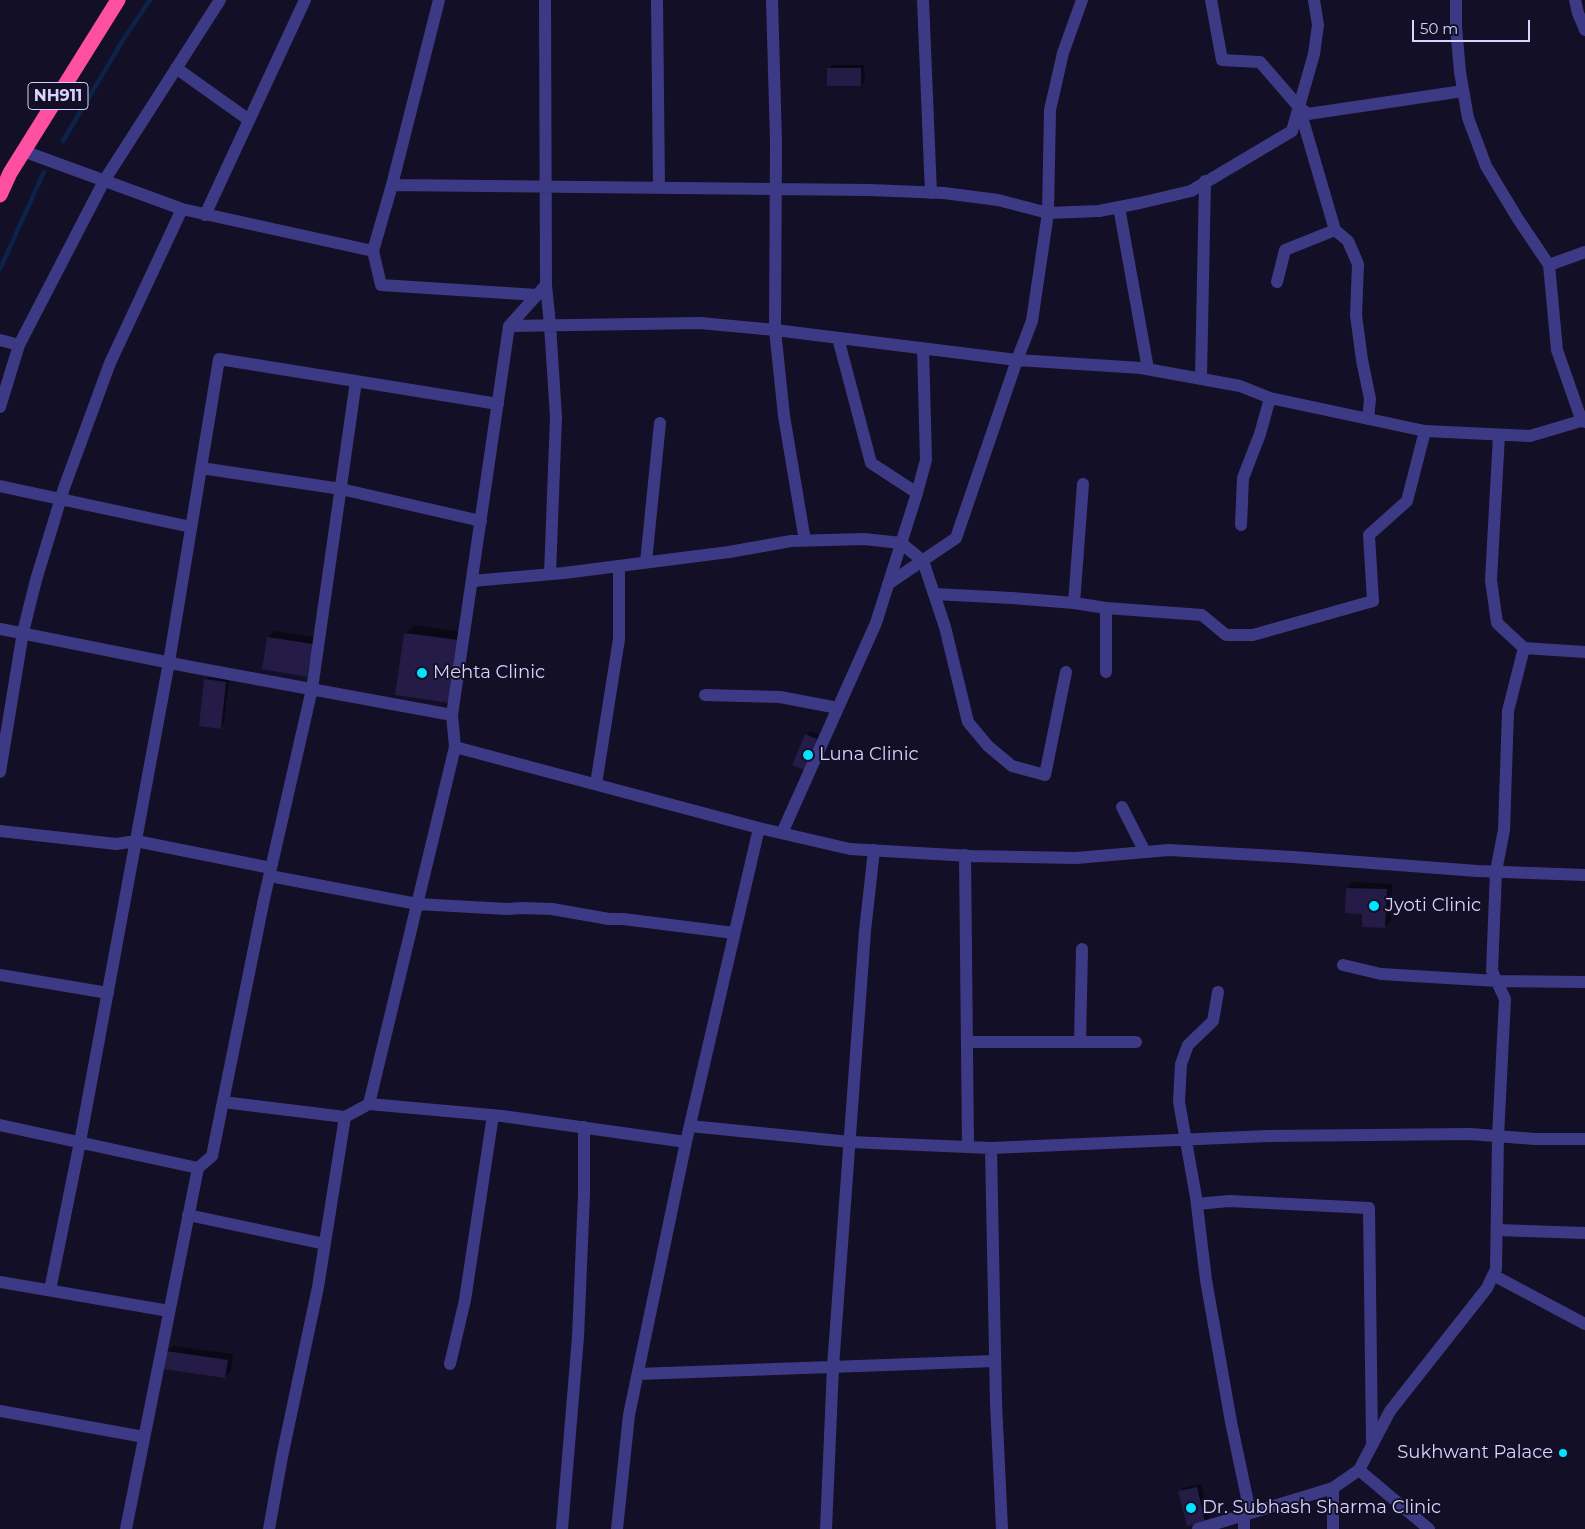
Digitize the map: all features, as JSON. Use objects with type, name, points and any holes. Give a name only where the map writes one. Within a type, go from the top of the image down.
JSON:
[{"type":"highway","name":"NH911","points":[[0,194],[23,151],[118,0]]},
{"type":"street","points":[[0,407],[19,345],[104,181],[220,0]]},
{"type":"street","points":[[205,215],[305,0]]},
{"type":"street","points":[[439,0],[392,185],[373,251],[381,285],[541,290]]},
{"type":"street","points":[[545,0],[546,188],[541,290],[550,325],[556,417],[550,574]]},
{"type":"street","points":[[657,0],[659,188]]},
{"type":"street","points":[[772,0],[776,188],[775,330],[784,416],[806,541]]},
{"type":"street","points":[[923,0],[931,193]]},
{"type":"street","points":[[888,584],[956,538],[1032,321],[1048,213],[1050,110],[1063,53],[1082,0]]},
{"type":"street","points":[[1211,0],[1222,60],[1260,62],[1299,107],[1308,114],[1463,91]]},
{"type":"street","points":[[392,185],[546,188],[776,188],[931,193],[998,200],[1048,213],[1099,211],[1119,207],[1191,190],[1292,131],[1314,54],[1318,25],[1314,0]]},
{"type":"street","points":[[509,326],[700,323],[775,330],[1017,360],[1148,369],[1240,386],[1270,398],[1425,431],[1530,436],[1584,421],[1579,413],[1557,350],[1549,265],[1486,166],[1468,118],[1456,27],[1456,0]]},
{"type":"street","points":[[1575,0],[1585,30]]},
{"type":"street","points":[[176,68],[249,120]]},
{"type":"street","points":[[1299,107],[1335,230],[1348,241],[1358,264],[1356,315],[1370,399],[1368,419]]},
{"type":"street","points":[[23,151],[182,209],[373,251]]},
{"type":"street","points":[[1201,378],[1206,182]]},
{"type":"street","points":[[1119,207],[1148,369]]},
{"type":"street","points":[[0,772],[23,632],[36,580],[61,500],[110,363],[182,209]]},
{"type":"street","points":[[1277,282],[1284,250],[1335,230]]},
{"type":"street","points":[[1549,265],[1585,252]]},
{"type":"street","points":[[369,1104],[455,747],[452,715],[509,326],[541,290]]},
{"type":"street","points":[[838,338],[871,463],[918,494]]},
{"type":"street","points":[[0,340],[19,345]]},
{"type":"street","points":[[782,833],[876,623],[918,494],[926,460],[923,348]]},
{"type":"street","points":[[50,1290],[80,1142],[169,662],[219,359],[498,404]]},
{"type":"street","points":[[126,1529],[198,1168],[212,1156],[270,872],[312,689],[356,381]]},
{"type":"street","points":[[1241,525],[1242,478],[1260,434],[1270,398]]},
{"type":"street","points":[[646,562],[660,423]]},
{"type":"street","points":[[934,594],[1074,603],[1106,608],[1202,615],[1226,636],[1253,636],[1373,601],[1369,536],[1407,501],[1425,431]]},
{"type":"street","points":[[1499,435],[1491,580],[1497,623],[1524,648],[1585,652]]},
{"type":"street","points":[[201,468],[341,488],[481,521]]},
{"type":"street","points":[[1074,603],[1083,484]]},
{"type":"street","points":[[0,486],[191,527]]},
{"type":"street","points":[[472,581],[619,566],[729,552],[791,541],[864,538],[901,543],[923,561],[945,627],[968,722],[988,746],[1012,766],[1044,775],[1066,672]]},
{"type":"street","points":[[596,784],[619,639],[619,566]]},
{"type":"street","points":[[1106,608],[1106,672]]},
{"type":"street","points":[[0,629],[452,715]]},
{"type":"street","points":[[1198,1529],[1333,1488],[1360,1470],[1390,1411],[1486,1288],[1496,1269],[1498,1136],[1505,998],[1492,971],[1496,871],[1504,830],[1508,711],[1524,648]]},
{"type":"street","points":[[706,695],[780,697],[838,708]]},
{"type":"street","points":[[455,747],[758,828],[850,849],[965,856],[1076,858],[1169,850],[1585,875]]},
{"type":"street","points":[[1122,806],[1145,852]]},
{"type":"street","points":[[617,1529],[629,1415],[686,1142],[758,828]]},
{"type":"street","points":[[0,830],[116,844],[136,841],[418,904],[507,909],[552,909],[609,919],[734,933]]},
{"type":"street","points":[[826,1529],[833,1366],[865,931],[874,850]]},
{"type":"street","points":[[965,856],[968,1147]]},
{"type":"street","points":[[1080,1042],[1082,948]]},
{"type":"street","points":[[1342,965],[1381,974],[1497,981],[1585,982]]},
{"type":"street","points":[[0,975],[108,993]]},
{"type":"street","points":[[1218,992],[1213,1021],[1188,1045],[1181,1064],[1179,1102],[1197,1204],[1208,1290],[1247,1513],[1244,1529]]},
{"type":"street","points":[[967,1042],[1136,1042]]},
{"type":"street","points":[[223,1102],[345,1117],[369,1104],[493,1115],[686,1142]]},
{"type":"street","points":[[450,1364],[465,1300],[493,1115]]},
{"type":"street","points":[[269,1529],[282,1457],[318,1288],[345,1117]]},
{"type":"street","points":[[0,1125],[198,1168]]},
{"type":"street","points":[[690,1126],[850,1142],[991,1148],[1277,1136],[1470,1134],[1535,1139],[1585,1139]]},
{"type":"street","points":[[562,1529],[578,1337],[584,1194],[584,1127]]},
{"type":"street","points":[[991,1148],[995,1361],[1002,1529]]},
{"type":"street","points":[[1197,1204],[1228,1201],[1369,1208],[1372,1444]]},
{"type":"street","points":[[188,1215],[325,1244]]},
{"type":"street","points":[[1497,1230],[1585,1233]]},
{"type":"street","points":[[1493,1275],[1585,1324]]},
{"type":"street","points":[[0,1282],[169,1311]]},
{"type":"street","points":[[638,1374],[995,1361]]},
{"type":"street","points":[[0,1411],[144,1437]]},
{"type":"street","points":[[1360,1470],[1429,1529]]},
{"type":"street","points":[[1333,1488],[1333,1529]]},
{"type":"building","points":[[827,68],[861,68],[861,86],[827,86]]},
{"type":"building","points":[[404,633],[459,640],[450,703],[395,695]]},
{"type":"building","points":[[267,637],[313,644],[307,677],[262,669]]},
{"type":"building","points":[[204,679],[226,682],[221,729],[199,726]]},
{"type":"building","points":[[805,734],[822,741],[809,772],[792,765]]},
{"type":"building","points":[[1346,888],[1387,889],[1385,928],[1362,927],[1362,914],[1345,913]]},
{"type":"building","points":[[166,1351],[228,1360],[225,1378],[164,1369]]},
{"type":"building","points":[[1197,1487],[1205,1522],[1187,1526],[1178,1491]]},
{"type":"waterway","points":[[63,141],[123,40],[150,0]]},
{"type":"waterway","points":[[0,269],[44,172]]},
{"type":"place","name":"Mehta Clinic","points":[[422,673]]},
{"type":"place","name":"Luna Clinic","points":[[808,755]]},
{"type":"place","name":"Jyoti Clinic","points":[[1374,906]]},
{"type":"place","name":"Sukhwant Palace","points":[[1563,1453]]},
{"type":"place","name":"Dr. Subhash Sharma Clinic","points":[[1191,1508]]}]
